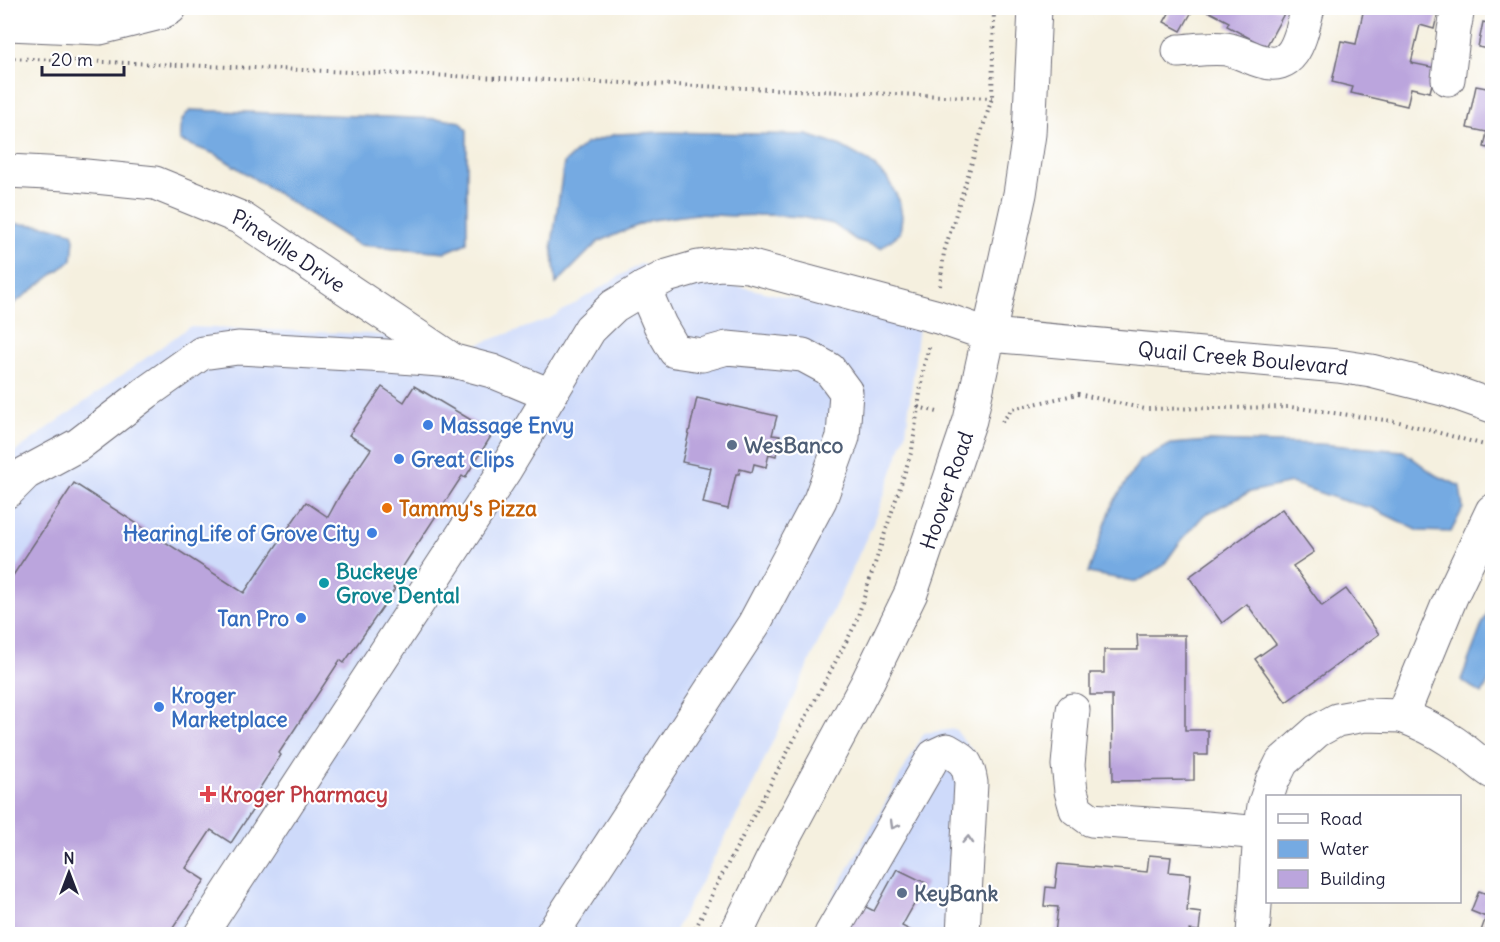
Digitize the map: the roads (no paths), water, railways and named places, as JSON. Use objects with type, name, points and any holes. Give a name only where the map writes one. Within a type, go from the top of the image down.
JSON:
[{"type":"street","points":[[8,24],[100,28],[160,13],[170,8]]},
{"type":"street","name":"Hoover Road","points":[[736,934],[772,860],[866,685],[911,593],[970,420],[1020,194],[1027,144],[1035,8]]},
{"type":"street","points":[[1179,51],[1228,49],[1264,63],[1277,64],[1288,58],[1297,48],[1308,8]]},
{"type":"street","points":[[1448,79],[1458,8]]},
{"type":"street","name":"Pineville Drive","points":[[8,171],[155,183],[241,218],[454,361],[492,371],[550,395]]},
{"type":"street","name":"Quail Creek Boulevard","points":[[201,934],[505,470],[590,329],[614,306],[667,276],[698,267],[722,264],[748,266],[938,317],[990,335],[1338,366],[1371,371],[1447,390],[1492,406]]},
{"type":"street","points":[[552,934],[754,624],[820,501],[843,437],[846,392],[830,369],[803,355],[727,348],[702,355],[675,351],[660,325],[644,288]]},
{"type":"street","points":[[8,491],[26,473],[78,445],[202,353],[238,348],[454,361]]},
{"type":"street","points":[[1402,716],[1451,597],[1492,510]]},
{"type":"street","points":[[1073,710],[1068,765],[1071,791],[1076,809],[1091,820],[1260,834]]},
{"type":"street","points":[[1268,795],[1282,762],[1317,731],[1337,720],[1365,715],[1402,716],[1416,721],[1451,741],[1492,772]]},
{"type":"street","points":[[831,934],[934,756],[947,750],[961,758],[969,769],[971,783],[963,934]]},
{"type":"street","points":[[1253,934],[1260,834],[1266,800]]},
{"type":"water","points":[[191,110],[442,119],[461,122],[467,130],[467,243],[446,252],[358,245],[217,155],[180,141],[181,124],[184,116]]},
{"type":"water","points":[[664,132],[807,135],[841,146],[870,162],[887,178],[899,200],[902,216],[900,233],[881,248],[856,240],[833,224],[801,217],[697,214],[651,220],[598,242],[556,284],[552,244],[564,163],[585,144],[616,134]]},
{"type":"water","points":[[8,223],[49,226],[72,232],[74,239],[72,260],[8,308]]},
{"type":"water","points":[[1208,441],[1320,444],[1403,451],[1434,474],[1460,486],[1463,508],[1451,532],[1419,531],[1372,508],[1291,483],[1250,492],[1204,515],[1163,566],[1137,582],[1088,573],[1113,503],[1140,460],[1171,444]]},
{"type":"water","points":[[1492,603],[1492,675],[1482,694],[1461,680]]},
{"type":"place","name":"Massage Envy","points":[[428,425]]},
{"type":"place","name":"WesBanco","points":[[732,445]]},
{"type":"place","name":"Great Clips","points":[[399,459]]},
{"type":"place","name":"Tammy's Pizza","points":[[387,508]]},
{"type":"place","name":"HearingLife of Grove City","points":[[372,533]]},
{"type":"place","name":"Buckeye Grove Dental","points":[[324,583]]},
{"type":"place","name":"Tan Pro","points":[[301,618]]},
{"type":"place","name":"Kroger Marketplace","points":[[159,707]]},
{"type":"place","name":"Kroger Pharmacy","points":[[208,794]]},
{"type":"place","name":"KeyBank","points":[[902,893]]}]
